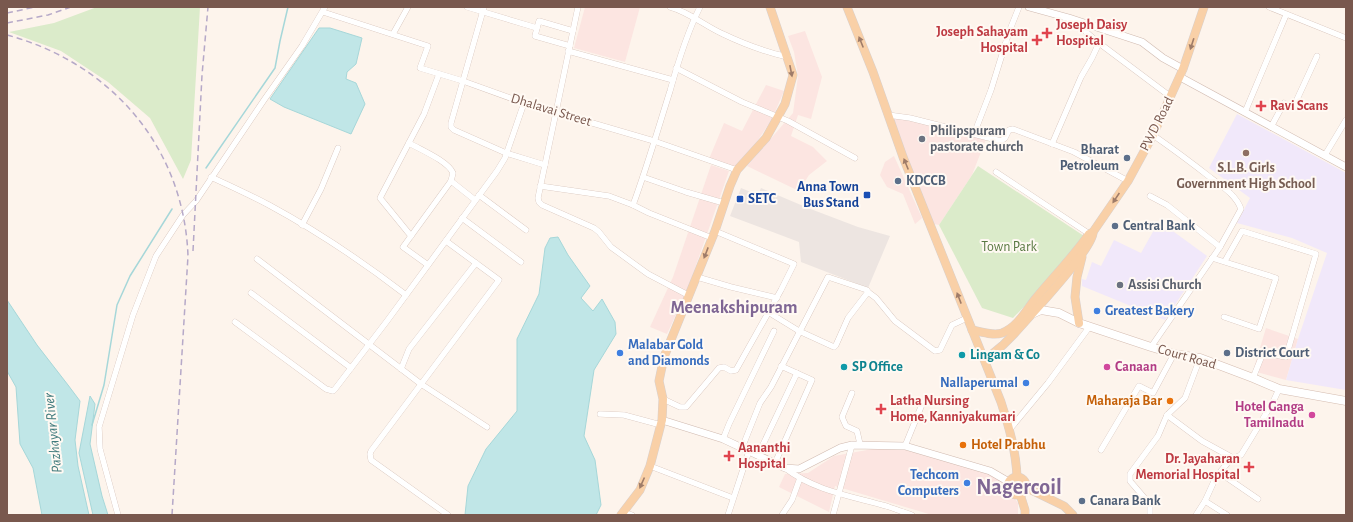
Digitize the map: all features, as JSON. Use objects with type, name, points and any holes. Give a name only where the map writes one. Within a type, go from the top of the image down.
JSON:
[{"type":"main road","points":[[622,513],[640,490],[650,466],[662,422],[663,399],[659,381],[664,357],[697,276],[737,170],[766,138],[786,104],[793,75],[770,7]]},
{"type":"main road","points":[[847,7],[873,72],[903,157],[1001,402],[1010,429],[1017,477]]},
{"type":"main road","name":"PWD Road","points":[[972,330],[996,334],[1003,333],[1010,329],[1019,321],[1036,298],[1092,234],[1128,181],[1153,135],[1181,73],[1204,7]]},
{"type":"main road","name":"PWD Road","points":[[985,360],[1003,345],[1083,254],[1092,234]]},
{"type":"main road","points":[[1080,323],[1075,297],[1077,278],[1083,254]]},
{"type":"main road","name":"Court Road","points":[[1029,316],[1041,310],[1058,313],[1080,323],[1174,354],[1200,358],[1279,389],[1346,400]]},
{"type":"main road","points":[[1025,515],[1023,490],[1024,482],[1020,478],[1012,478],[1008,486],[1010,491],[1015,494],[1023,490],[1064,506],[1073,515]]},
{"type":"street","points":[[118,515],[100,449],[99,427],[132,315],[156,256],[183,215],[196,201],[302,46],[324,10],[371,29],[393,34],[408,7]]},
{"type":"street","points":[[467,7],[483,9],[537,28]]},
{"type":"street","points":[[578,7],[540,186],[538,198],[540,204],[594,228],[611,247],[648,274],[688,295]]},
{"type":"street","points":[[670,7],[747,45],[788,57]]},
{"type":"street","points":[[633,204],[643,177],[676,68],[694,18],[700,7]]},
{"type":"street","points":[[974,134],[991,90],[1009,32],[1019,7]]},
{"type":"street","points":[[1031,7],[1142,42],[1181,73],[1245,112],[1346,166]]},
{"type":"street","points":[[1269,7],[1346,38]]},
{"type":"street","points":[[483,9],[451,123],[452,127],[454,130],[506,153],[545,165]]},
{"type":"street","points":[[1245,112],[1286,15]]},
{"type":"street","points":[[1069,18],[1099,43],[1171,97]]},
{"type":"street","points":[[573,31],[539,21],[535,36],[673,80]]},
{"type":"street","name":"Dhalavai Street","points":[[393,34],[428,46],[420,68],[463,81],[524,103],[654,141],[737,170]]},
{"type":"street","points":[[1052,144],[1081,77],[1099,43]]},
{"type":"street","points":[[1271,127],[1284,103],[1293,108],[1318,56]]},
{"type":"street","points":[[676,68],[742,102],[788,121],[855,158]]},
{"type":"street","points":[[411,236],[380,198],[430,100],[439,74]]},
{"type":"street","points":[[235,322],[326,389],[333,391],[336,389],[497,171],[506,153],[524,103]]},
{"type":"street","points":[[888,115],[910,118],[953,130],[1002,141],[1011,129],[1074,152],[1128,181]]},
{"type":"street","points":[[1325,155],[1346,120]]},
{"type":"street","points":[[1151,346],[1220,247],[1241,209],[1238,202],[1230,193],[1188,159],[1153,135]]},
{"type":"street","points":[[409,143],[452,169],[454,176],[403,247],[428,265]]},
{"type":"street","points":[[302,225],[321,189],[338,148]]},
{"type":"street","points":[[996,172],[1092,234]]},
{"type":"street","points":[[211,177],[268,204],[374,271],[406,295]]},
{"type":"street","points":[[643,177],[724,203]]},
{"type":"street","points":[[451,180],[475,200]]},
{"type":"street","points":[[540,186],[609,196],[633,204],[649,212],[794,264],[777,298],[736,370],[731,371],[724,367],[719,368],[686,407],[680,407],[663,399]]},
{"type":"street","points":[[479,195],[526,230]]},
{"type":"street","points":[[1150,196],[1167,205],[1220,247]]},
{"type":"street","points":[[462,218],[521,262]]},
{"type":"street","points":[[1225,261],[1242,231],[1316,254],[1286,357],[1263,352],[1253,378]]},
{"type":"street","points":[[446,241],[499,280],[371,451],[370,457],[371,460],[448,515]]},
{"type":"street","points":[[1212,258],[1276,278],[1259,329],[1224,317]]},
{"type":"street","points":[[257,259],[421,384],[487,427]]},
{"type":"street","points":[[401,369],[409,349],[476,263]]},
{"type":"street","points":[[697,276],[731,287],[777,298]]},
{"type":"street","points":[[728,515],[745,449],[760,403],[771,387],[828,277],[867,290],[876,298],[895,321],[936,351],[940,350],[952,325],[967,318]]},
{"type":"street","points":[[768,312],[799,331],[832,347],[835,347],[848,318],[868,292]]},
{"type":"street","points":[[251,293],[351,368]]},
{"type":"street","points":[[1010,429],[1048,383],[1090,326]]},
{"type":"street","points":[[723,439],[774,330]]},
{"type":"street","points":[[1101,450],[1138,386],[1153,393],[1174,354]]},
{"type":"street","points":[[1150,515],[1150,506],[1130,481],[1130,474],[1158,436],[1167,415],[1185,398],[1200,358]]},
{"type":"street","points":[[775,463],[812,380],[781,366]]},
{"type":"street","points":[[758,455],[797,373]]},
{"type":"street","points":[[1196,515],[1220,473],[1230,460],[1241,455],[1273,402],[1279,389]]},
{"type":"street","points":[[852,393],[842,418],[846,426],[857,431],[860,444]]},
{"type":"street","points":[[905,446],[923,402]]},
{"type":"street","points":[[600,414],[624,415],[662,422],[723,439],[785,468],[811,484],[838,494],[887,506],[912,515]]},
{"type":"street","points":[[1167,415],[1202,441],[1233,458]]},
{"type":"street","points":[[785,468],[799,468],[840,448],[852,445],[905,446],[990,471],[1009,482]]},
{"type":"street","points":[[833,515],[852,445]]},
{"type":"street","points":[[650,466],[733,498]]},
{"type":"street","points":[[1220,473],[1258,499]]},
{"type":"street","points":[[782,515],[792,500],[800,478]]},
{"type":"street","points":[[1205,501],[1227,515]]},
{"type":"street","points":[[622,513],[632,515]]},
{"type":"shaded area","points":[[585,7],[640,7],[625,62],[574,48]]},
{"type":"shaded area","points":[[805,31],[822,77],[811,119],[798,115],[791,136],[813,147],[827,161],[809,175],[799,191],[747,166],[793,113],[798,76],[794,52],[788,36]]},
{"type":"shaded area","points":[[766,85],[784,91],[772,119],[756,143],[734,167],[709,159],[724,123],[742,131]]},
{"type":"shaded area","points":[[1237,114],[1346,173],[1346,390],[1286,380],[1327,253],[1292,238],[1237,223],[1250,198],[1209,168]]},
{"type":"shaded area","points":[[910,118],[947,130],[986,139],[972,175],[939,225],[934,224],[923,202],[893,119]]},
{"type":"shaded area","points":[[894,156],[922,218],[915,224],[903,194],[887,187],[880,175],[885,162]]},
{"type":"shaded area","points":[[711,165],[729,171],[687,291],[667,334],[650,327],[673,277]]},
{"type":"shaded area","points":[[741,188],[758,195],[761,188],[858,227],[890,236],[868,288],[801,262],[799,242],[730,216]]},
{"type":"shaded area","points":[[1159,221],[1207,256],[1165,320],[1082,286],[1082,279],[1086,280],[1092,262],[1101,266],[1114,240],[1141,253]]},
{"type":"shaded area","points":[[1266,328],[1298,339],[1286,380],[1253,371]]},
{"type":"shaded area","points":[[878,448],[902,449],[996,475],[1018,503],[1018,515],[932,515],[835,486],[829,512],[779,487],[785,474],[808,473],[834,456]]},
{"type":"green space","points":[[97,7],[200,7],[191,160],[183,179],[150,118],[108,82],[61,51],[9,32],[54,23]]},
{"type":"green space","name":"Town Park","points":[[978,166],[1084,236],[1067,262],[1013,318],[982,308],[939,225]]},
{"type":"water","points":[[319,28],[330,28],[362,38],[356,64],[347,72],[346,79],[356,83],[365,104],[351,134],[284,107],[270,99]]},
{"type":"water","points":[[558,237],[568,255],[590,286],[581,298],[593,311],[602,299],[615,322],[616,334],[594,370],[584,436],[595,460],[601,505],[596,515],[465,515],[468,486],[486,449],[517,411],[517,339],[539,294],[545,248],[550,238]]},
{"type":"water","name":"Pazhayar River","points":[[7,300],[37,345],[80,401],[75,440],[78,466],[89,515],[42,515],[33,468],[20,444],[16,387],[7,371]]},
{"type":"water","points":[[90,396],[95,404],[90,444],[108,515],[93,515],[79,453]]},
{"type":"waterway","points":[[206,168],[275,68],[288,7]]},
{"type":"waterway","points":[[92,425],[104,385],[117,305],[130,276],[172,209]]},
{"type":"railway","points":[[7,13],[35,7]]},
{"type":"railway","points":[[7,23],[48,15],[71,7]]},
{"type":"railway","points":[[193,251],[202,75],[208,7]]},
{"type":"railway","points":[[7,35],[44,48],[79,66],[109,88],[135,115],[156,146],[173,179],[183,216],[188,256],[172,515]]},
{"type":"place","name":"Joseph Daisy Hospital","points":[[1047,33]]},
{"type":"place","name":"Joseph Sahayam Hospital","points":[[1037,40]]},
{"type":"place","name":"Ravi Scans","points":[[1261,106]]},
{"type":"place","name":"Philipspuram pastorate church","points":[[922,139]]},
{"type":"place","name":"S.L.B. Girls Government High School","points":[[1246,153]]},
{"type":"place","name":"Bharat Petroleum","points":[[1127,158]]},
{"type":"place","name":"KDCCB","points":[[898,181]]},
{"type":"place","name":"Anna Town Bus Stand","points":[[867,195]]},
{"type":"place","name":"SETC","points":[[740,199]]},
{"type":"place","name":"Central Bank","points":[[1115,226]]},
{"type":"place","name":"Assisi Church","points":[[1120,285]]},
{"type":"place","name":"Greatest Bakery","points":[[1097,311]]},
{"type":"place","name":"Malabar Gold and Diamonds","points":[[620,353]]},
{"type":"place","name":"District Court","points":[[1227,353]]},
{"type":"place","name":"Lingam & Co","points":[[962,355]]},
{"type":"place","name":"SP Office","points":[[844,367]]},
{"type":"place","name":"Canaan","points":[[1107,367]]},
{"type":"place","name":"Nallaperumal","points":[[1026,383]]},
{"type":"place","name":"Maharaja Bar","points":[[1170,401]]},
{"type":"place","name":"Latha Nursing Home, Kanniyakumari","points":[[881,409]]},
{"type":"place","name":"Hotel Ganga Tamilnadu","points":[[1312,415]]},
{"type":"place","name":"Hotel Prabhu","points":[[963,445]]},
{"type":"place","name":"Aananthi Hospital","points":[[729,456]]},
{"type":"place","name":"Dr. Jayaharan Memorial Hospital","points":[[1249,467]]},
{"type":"place","name":"Techcom Computers","points":[[967,483]]},
{"type":"place","name":"Canara Bank","points":[[1082,501]]},
{"type":"district","name":"Meenakshipuram","points":[[734,308]]},
{"type":"district","name":"Nagercoil","points":[[1019,487]]}]
